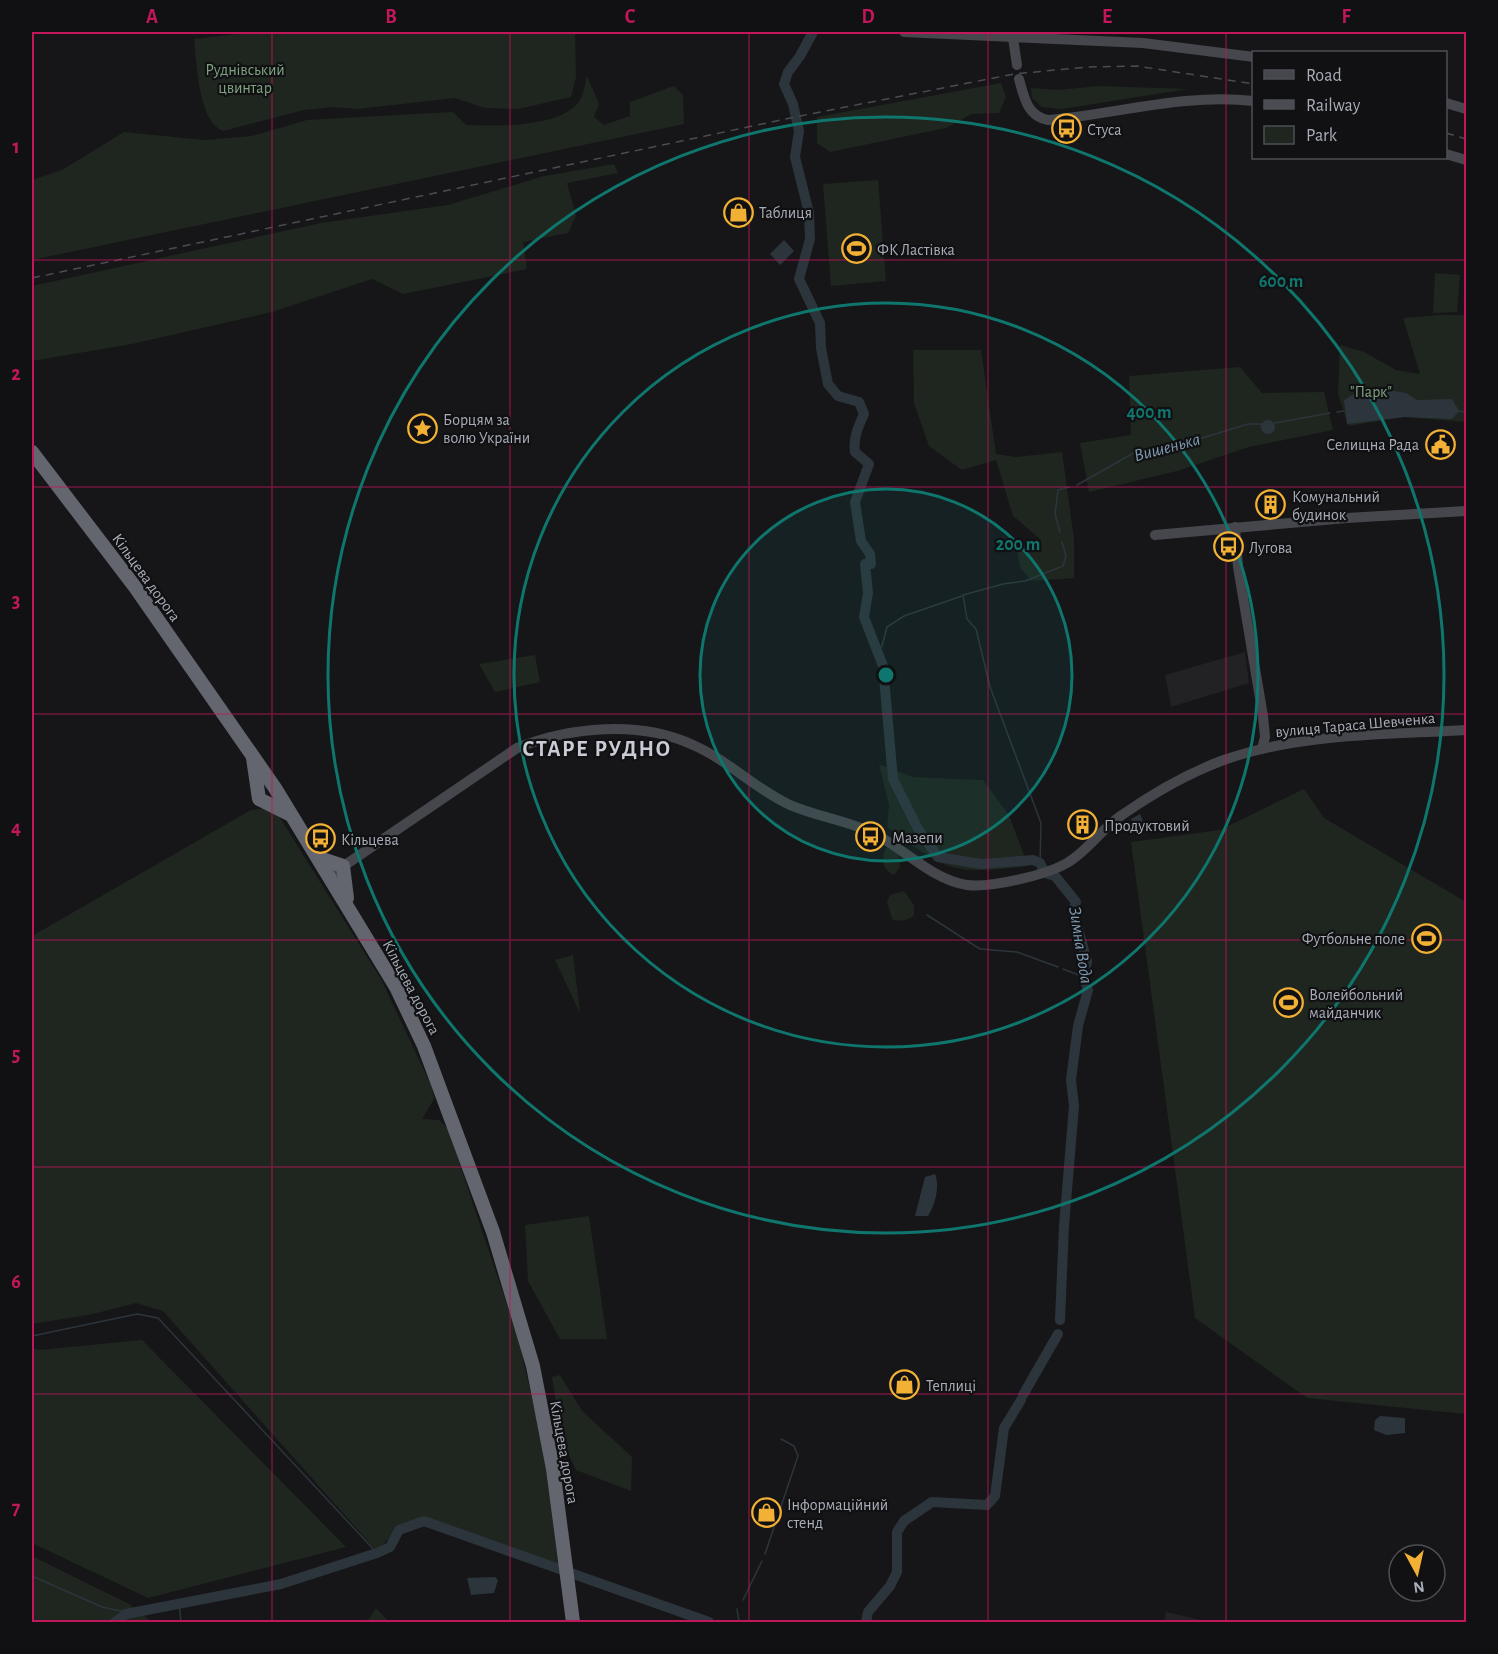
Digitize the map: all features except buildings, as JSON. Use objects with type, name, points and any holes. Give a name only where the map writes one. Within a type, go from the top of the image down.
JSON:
[{"type":"highway","name":"Кільцева дорога","points":[[32,452],[135,587],[253,755],[330,876],[396,987],[424,1046],[493,1232],[533,1366],[554,1469],[573,1623]]},
{"type":"highway","points":[[253,755],[259,799],[293,816]]},
{"type":"highway","points":[[318,858],[343,866],[349,908]]},
{"type":"street","points":[[904,32],[1014,38],[1091,36],[1252,57]]},
{"type":"street","points":[[1014,38],[1017,65]]},
{"type":"street","points":[[1019,79],[1031,112],[1048,120],[1168,102],[1203,99],[1252,101]]},
{"type":"street","points":[[1447,103],[1467,109]]},
{"type":"street","points":[[1447,154],[1467,160]]},
{"type":"street","points":[[1155,536],[1235,527],[1467,511]]},
{"type":"street","points":[[1235,527],[1238,567],[1263,716],[1262,749]]},
{"type":"street","name":"вулиця Тараса Шевченка","points":[[343,866],[517,748],[555,737],[625,729],[661,734],[693,745],[790,805],[841,820],[879,836],[949,880],[968,885],[1031,875],[1068,863],[1118,817],[1187,776],[1221,761],[1289,742],[1467,730]]},
{"type":"street","points":[[330,876],[343,866]]},
{"type":"shaded area","points":[[784,240],[794,251],[780,265],[770,254]]},
{"type":"shaded area","points":[[1389,390],[1406,393],[1417,400],[1452,399],[1459,411],[1452,419],[1404,417],[1347,424],[1344,400],[1356,393]]},
{"type":"shaded area","points":[[1268,420],[1273,422],[1275,427],[1273,432],[1268,434],[1263,432],[1261,427],[1263,422]]},
{"type":"shaded area","points":[[1245,652],[1249,683],[1171,707],[1165,675]]},
{"type":"shaded area","points":[[1140,814],[1147,830],[1137,834],[1131,819]]},
{"type":"shaded area","points":[[935,1174],[937,1190],[931,1212],[928,1216],[915,1216],[925,1177]]},
{"type":"shaded area","points":[[1380,1416],[1405,1418],[1405,1433],[1386,1435],[1374,1430],[1375,1420]]},
{"type":"shaded area","points":[[495,1577],[498,1580],[494,1593],[471,1595],[467,1578]]},
{"type":"shaded area","points":[[1166,1612],[1210,1622],[1164,1622]]},
{"type":"green space","name":"Руднівський цвинтар","points":[[254,32],[575,32],[576,77],[571,97],[518,109],[485,108],[455,98],[358,109],[332,107],[304,110],[223,131],[208,116],[204,104],[200,90],[194,39]]},
{"type":"green space","points":[[587,76],[599,104],[594,117],[604,125],[630,116],[630,102],[674,86],[683,95],[684,124],[32,260],[32,180],[62,170],[124,132],[204,140],[252,136],[307,120],[453,112],[466,125],[525,124],[556,117],[568,111],[580,100]]},
{"type":"green space","points":[[1001,83],[1006,97],[999,113],[972,114],[946,128],[830,152],[817,143],[817,117]]},
{"type":"green space","points":[[1099,86],[1188,89],[1062,109],[1042,107],[1032,98],[1031,88],[1058,90]]},
{"type":"green space","points":[[614,164],[618,173],[567,183],[576,216],[568,233],[523,242],[527,269],[403,294],[372,279],[272,312],[132,344],[32,361],[32,286],[321,223],[448,205],[544,176]]},
{"type":"green space","name":"ФК Ластівка","points":[[878,180],[886,281],[831,286],[823,184]]},
{"type":"green space","points":[[1435,273],[1460,275],[1457,312],[1433,313]]},
{"type":"green space","name":"\"Парк\"","points":[[1466,315],[1466,422],[1404,417],[1348,426],[1338,393],[1340,345],[1364,352],[1396,370],[1420,374],[1403,318]]},
{"type":"green space","points":[[913,350],[981,350],[996,454],[1015,457],[1062,452],[1074,539],[1074,578],[1031,581],[1020,567],[1016,548],[1041,540],[1013,516],[996,460],[962,470],[929,446],[914,403]]},
{"type":"green space","points":[[1240,367],[1262,393],[1324,392],[1333,430],[1249,447],[1177,471],[1089,492],[1080,443],[1131,435],[1129,376]]},
{"type":"green space","points":[[535,655],[540,682],[495,692],[479,664]]},
{"type":"green space","points":[[879,764],[913,777],[983,780],[1009,815],[1028,866],[990,870],[961,869],[943,864],[918,849],[887,827],[889,805]]},
{"type":"green space","points":[[1304,789],[1324,818],[1466,902],[1466,1414],[1307,1398],[1195,1318],[1131,842],[1220,830]]},
{"type":"green space","points":[[269,808],[277,813],[381,979],[432,1087],[434,1099],[422,1119],[439,1120],[448,1129],[518,1338],[544,1450],[558,1564],[425,1517],[399,1526],[382,1546],[375,1549],[163,1311],[136,1303],[93,1314],[32,1324],[32,936],[251,810]]},
{"type":"green space","points":[[887,846],[899,855],[900,867],[894,875],[887,870],[883,862]]},
{"type":"green space","points":[[904,891],[914,905],[914,915],[904,920],[892,919],[887,902],[890,895]]},
{"type":"green space","points":[[573,955],[580,1013],[555,960]]},
{"type":"green space","points":[[589,1216],[607,1339],[560,1339],[528,1281],[525,1225]]},
{"type":"green space","points":[[142,1340],[346,1547],[148,1598],[32,1543],[32,1348],[39,1350]]},
{"type":"green space","points":[[560,1375],[582,1411],[632,1457],[631,1491],[576,1470],[562,1440],[552,1377]]},
{"type":"green space","points":[[32,1556],[129,1604],[152,1622],[32,1622]]},
{"type":"green space","points":[[376,1608],[389,1622],[363,1622],[369,1619]]},
{"type":"waterway","name":"Зимна Вода","points":[[813,32],[788,72],[784,84],[793,104],[799,131],[795,157],[809,213],[810,239],[799,279],[820,323],[821,348],[828,384],[838,396],[859,402],[864,414],[856,433],[855,442],[855,452],[869,464],[855,502],[861,541],[870,554],[871,564],[865,564],[868,593],[864,617],[883,666],[893,779],[918,829],[938,857],[981,864],[1033,860],[1040,863],[1045,873],[1055,876],[1076,902],[1073,911],[1087,961],[1084,977],[1088,990],[1078,1026],[1071,1080],[1074,1106],[1064,1226],[1060,1320]]},
{"type":"waterway","name":"Вишенька","points":[[1337,412],[1344,411]]},
{"type":"waterway","points":[[1459,411],[1466,412]]},
{"type":"waterway","name":"Вишенька","points":[[1275,423],[1330,413]]},
{"type":"waterway","name":"Вишенька","points":[[1077,485],[1139,450],[1176,446],[1248,424],[1262,424]]},
{"type":"waterway","name":"Вишенька","points":[[1060,532],[1055,514],[1058,490],[1069,487]]},
{"type":"waterway","points":[[1040,863],[1041,823],[990,687],[976,629],[967,619],[963,595],[1003,584],[1025,581],[1063,566],[1066,556],[1062,542]]},
{"type":"waterway","points":[[877,650],[882,646],[887,627],[904,616],[962,596]]},
{"type":"waterway","points":[[927,915],[980,949],[1017,952],[1058,967]]},
{"type":"waterway","points":[[1063,969],[1084,977]]},
{"type":"waterway","points":[[32,1336],[137,1314],[158,1318],[377,1553]]},
{"type":"waterway","name":"Зимна Вода","points":[[1023,1395],[1058,1334]]},
{"type":"waterway","name":"Зимна Вода","points":[[866,1622],[868,1612],[890,1586],[897,1572],[897,1532],[904,1521],[932,1502],[987,1505],[995,1496],[1004,1428],[1021,1400]]},
{"type":"waterway","points":[[765,1554],[798,1456],[794,1446],[781,1439]]},
{"type":"waterway","points":[[115,1622],[126,1614],[281,1584],[377,1553],[390,1547],[399,1530],[424,1521],[709,1622]]},
{"type":"waterway","points":[[743,1600],[762,1561]]},
{"type":"waterway","points":[[32,1576],[102,1607],[130,1613]]},
{"type":"waterway","points":[[179,1603],[181,1622]]},
{"type":"waterway","points":[[737,1609],[739,1622]]},
{"type":"railway","points":[[32,278],[800,116],[1014,74],[1087,67],[1137,66],[1252,84]]},
{"type":"railway","points":[[1447,133],[1466,139]]},
{"type":"place","name":"Стуса","points":[[1066,129]]},
{"type":"place","name":"Таблиця","points":[[738,212]]},
{"type":"place","name":"ФК Ластівка","points":[[856,249]]},
{"type":"place","name":"Борцям за волю України","points":[[422,428]]},
{"type":"place","name":"Селищна Рада","points":[[1440,444]]},
{"type":"place","name":"Комунальний будинок","points":[[1271,505]]},
{"type":"place","name":"Лугова","points":[[1228,547]]},
{"type":"place","name":"Продуктовий","points":[[1083,825]]},
{"type":"place","name":"Мазепи","points":[[871,837]]},
{"type":"place","name":"Кільцева","points":[[320,839]]},
{"type":"place","name":"Футбольне поле","points":[[1426,938]]},
{"type":"place","name":"Волейбольний майданчик","points":[[1288,1003]]},
{"type":"place","name":"Теплиці","points":[[905,1385]]},
{"type":"place","name":"Інформаційний стенд","points":[[766,1513]]},
{"type":"district","name":"СТАРЕ РУДНО","points":[[597,748]]}]
